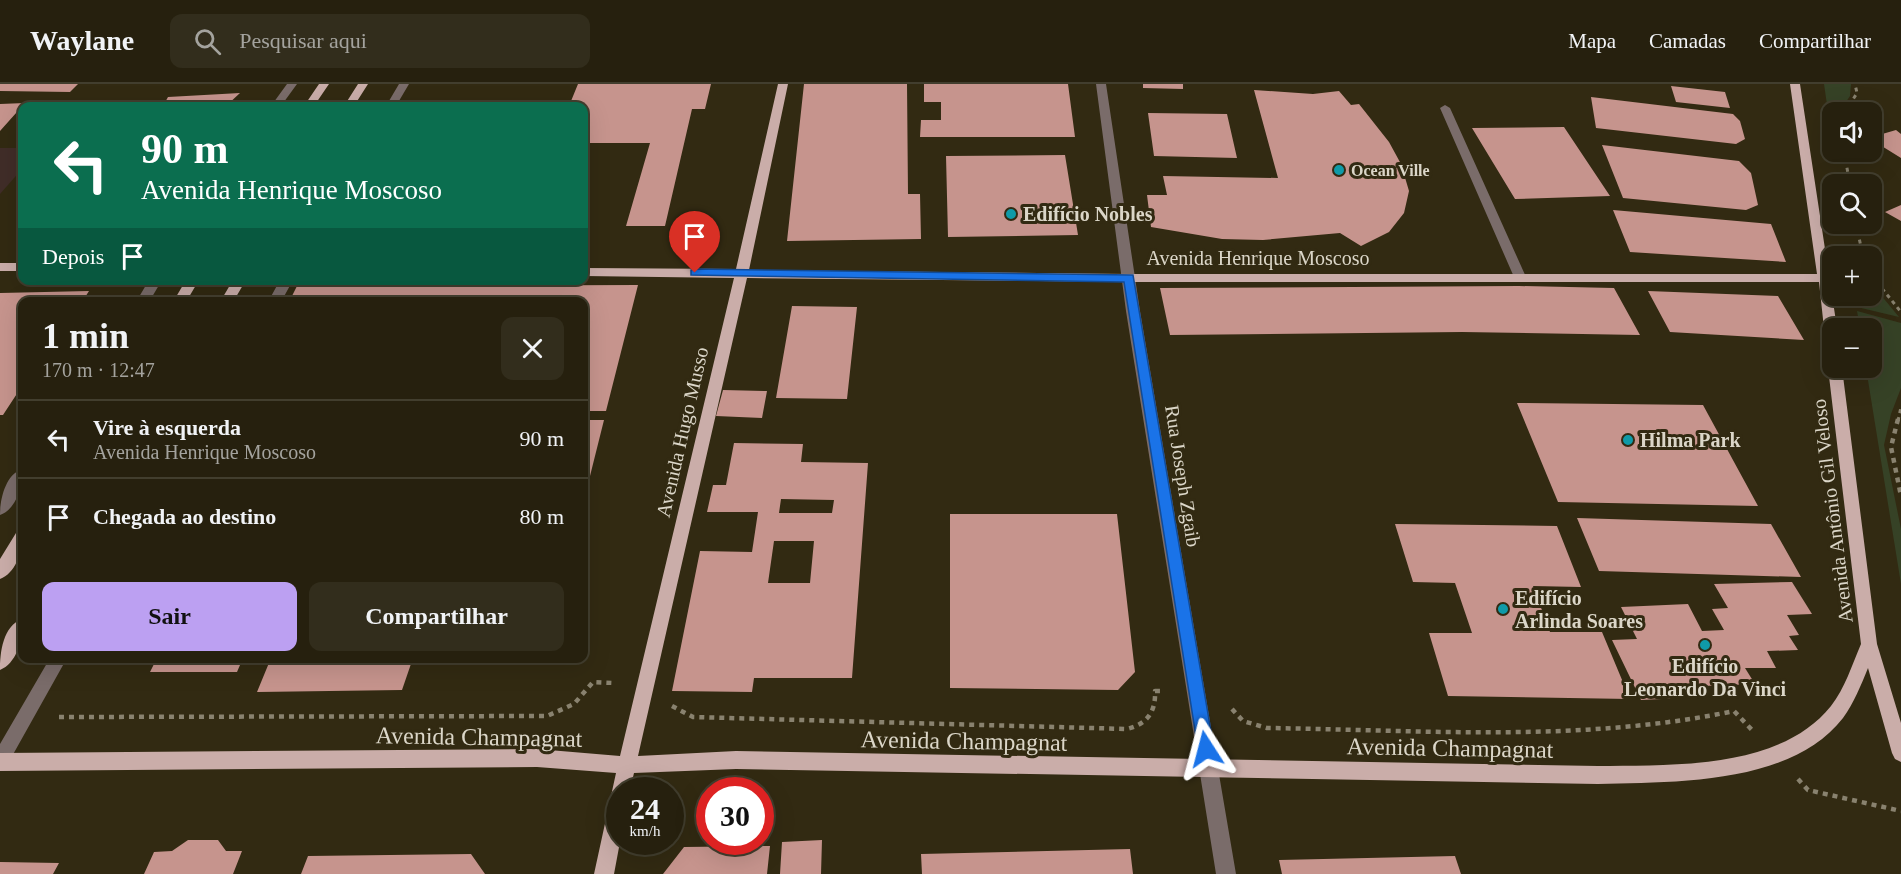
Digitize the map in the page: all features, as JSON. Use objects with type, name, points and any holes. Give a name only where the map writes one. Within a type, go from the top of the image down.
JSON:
[{"type":"main road","points":[[312,102],[324,84]]},
{"type":"main road","points":[[352,102],[363,84]]},
{"type":"main road","name":"Avenida Hugo Musso","points":[[624,777],[742,273],[783,84]]},
{"type":"main road","points":[[1795,84],[1822,259]]},
{"type":"main road","points":[[0,267],[18,267]]},
{"type":"main road","name":"Avenida Henrique Moscoso","points":[[588,272],[1129,278],[1822,278]]},
{"type":"main road","name":"Avenida Antônio Gil Veloso","points":[[1836,378],[1869,644],[1901,753]]},
{"type":"main road","points":[[0,572],[18,544]]},
{"type":"main road","points":[[0,662],[18,633]]},
{"type":"main road","name":"Avenida Champagnat","points":[[0,762],[537,758],[627,765],[736,760],[1029,767],[1598,775],[1679,773],[1742,764],[1802,743],[1835,715],[1856,677],[1869,644]]},
{"type":"main road","points":[[604,874],[608,855]]},
{"type":"street","points":[[279,102],[292,84]]},
{"type":"street","points":[[393,102],[404,84]]},
{"type":"street","name":"Rua Joseph Zgaib","points":[[1101,84],[1129,278],[1226,874]]},
{"type":"street","points":[[1445,108],[1520,277]]},
{"type":"street","points":[[0,509],[18,481]]},
{"type":"street","points":[[0,762],[56,663]]},
{"type":"path","points":[[1851,102],[1857,93],[1856,84]]},
{"type":"path","points":[[1882,288],[1901,312]]},
{"type":"path","points":[[1901,406],[1891,447],[1901,495]]},
{"type":"path","name":"Avenida Champagnat","points":[[26,715],[58,717],[547,716],[575,704],[586,694],[593,682],[646,685],[662,683],[671,705],[681,713],[693,717],[1114,729],[1138,727],[1146,720],[1154,712],[1155,691],[1225,692],[1234,712],[1244,721],[1267,728],[1600,731],[1665,725],[1734,711]]},
{"type":"shaded area","points":[[0,148],[18,148],[18,174],[0,194]]},
{"type":"green space","points":[[1824,84],[1851,84],[1850,96],[1846,102],[1827,102]]},
{"type":"green space","points":[[1882,296],[1899,317],[1857,307],[1882,306]]},
{"type":"green space","points":[[1857,311],[1901,323],[1901,388],[1891,414],[1884,445],[1901,529],[1901,584],[1868,378],[1882,378],[1882,318],[1858,318]]},
{"type":"building","points":[[0,84],[78,84],[70,92],[0,91]]},
{"type":"building","points":[[578,84],[711,84],[705,109],[692,109],[665,226],[626,226],[650,143],[588,143],[588,102],[571,102]]},
{"type":"building","points":[[804,84],[907,84],[908,194],[920,194],[921,239],[787,241]]},
{"type":"building","points":[[924,84],[1068,84],[1075,137],[920,137],[921,120],[941,120],[941,102],[924,102]]},
{"type":"building","points":[[1143,84],[1183,84],[1183,89],[1143,88]]},
{"type":"building","points":[[1671,86],[1725,92],[1730,108],[1676,102]]},
{"type":"building","name":"Ocean Ville","points":[[1254,90],[1313,94],[1339,91],[1351,105],[1359,104],[1389,142],[1401,164],[1409,191],[1404,213],[1389,232],[1361,246],[1340,233],[1263,240],[1222,239],[1151,227],[1147,195],[1167,195],[1163,176],[1278,178]]},
{"type":"building","points":[[240,93],[230,102],[165,102],[168,97]]},
{"type":"building","points":[[1591,97],[1733,114],[1740,121],[1745,139],[1736,144],[1596,128]]},
{"type":"building","points":[[18,103],[18,111],[0,131],[0,104]]},
{"type":"building","points":[[1148,113],[1227,114],[1237,158],[1154,156]]},
{"type":"building","points":[[1564,127],[1610,196],[1515,199],[1472,128]]},
{"type":"building","points":[[1896,130],[1901,134],[1901,158],[1882,146],[1882,134]]},
{"type":"building","points":[[1602,145],[1739,161],[1751,173],[1758,205],[1746,210],[1623,198]]},
{"type":"building","name":"Edifício Nobles","points":[[1065,155],[1078,235],[948,237],[946,156]]},
{"type":"building","points":[[1901,205],[1901,221],[1885,212]]},
{"type":"building","points":[[1613,210],[1771,224],[1786,262],[1630,252]]},
{"type":"building","points":[[638,285],[606,411],[588,411],[588,297],[292,297],[297,286]]},
{"type":"building","points":[[1519,286],[1614,288],[1640,335],[1462,332],[1170,335],[1160,288]]},
{"type":"building","points":[[89,291],[85,297],[18,297],[18,392],[3,415],[0,415],[0,293]]},
{"type":"building","points":[[1648,291],[1778,296],[1804,340],[1670,332]]},
{"type":"building","points":[[792,306],[857,307],[847,399],[776,398]]},
{"type":"building","points":[[723,390],[767,391],[762,418],[716,416]]},
{"type":"building","name":"Hilma Park","points":[[1517,403],[1703,405],[1758,506],[1558,502]]},
{"type":"building","points":[[588,420],[604,420],[588,484]]},
{"type":"building","points":[[734,443],[803,444],[801,462],[868,463],[852,678],[754,678],[752,692],[672,691],[700,551],[752,552],[758,512],[707,512],[713,485],[726,485]],"holes":[[[781,499],[834,500],[832,513],[779,513]],[[774,541],[814,541],[810,583],[768,583]]]},
{"type":"building","points":[[950,514],[1117,514],[1135,672],[1118,690],[950,688]]},
{"type":"building","points":[[1577,518],[1771,524],[1801,577],[1599,571]]},
{"type":"building","name":"Edifício Arlinda Soares","points":[[1395,524],[1557,526],[1581,587],[1533,586],[1550,632],[1602,632],[1630,699],[1448,696],[1429,633],[1472,633],[1455,583],[1413,582]]},
{"type":"building","name":"Edifício Leonardo Da Vinci","points":[[1792,582],[1812,614],[1787,615],[1799,635],[1789,636],[1798,650],[1767,651],[1776,668],[1745,668],[1755,684],[1676,687],[1682,698],[1641,700],[1612,640],[1637,639],[1621,607],[1688,604],[1702,631],[1724,630],[1712,609],[1728,608],[1714,584]]},
{"type":"building","points":[[154,663],[241,663],[237,672],[150,672]]},
{"type":"building","points":[[269,663],[411,663],[402,690],[257,692]]},
{"type":"building","points":[[188,840],[218,840],[226,851],[242,851],[233,874],[144,874],[154,852],[172,851]]},
{"type":"building","points":[[822,840],[821,874],[780,874],[782,842]]},
{"type":"building","points":[[684,847],[696,847],[696,855],[769,855],[767,874],[663,874],[678,855],[684,855]]},
{"type":"building","points":[[1130,849],[1133,874],[922,874],[921,854]]},
{"type":"building","points":[[471,854],[485,874],[301,874],[308,856]]},
{"type":"building","points":[[1455,856],[1461,874],[1282,874],[1279,860]]},
{"type":"building","points":[[0,862],[59,863],[53,874],[0,874]]},
{"type":"place","name":"Ocean Ville","points":[[1339,170]]},
{"type":"place","name":"Edifício Nobles","points":[[1011,214]]},
{"type":"place","name":"Hilma Park","points":[[1628,440]]},
{"type":"place","name":"Edifício Arlinda Soares","points":[[1503,609]]},
{"type":"place","name":"Edifício Leonardo Da Vinci","points":[[1705,645]]},
{"type":"route","points":[[695,273],[1129,278],[1206,749]]}]
